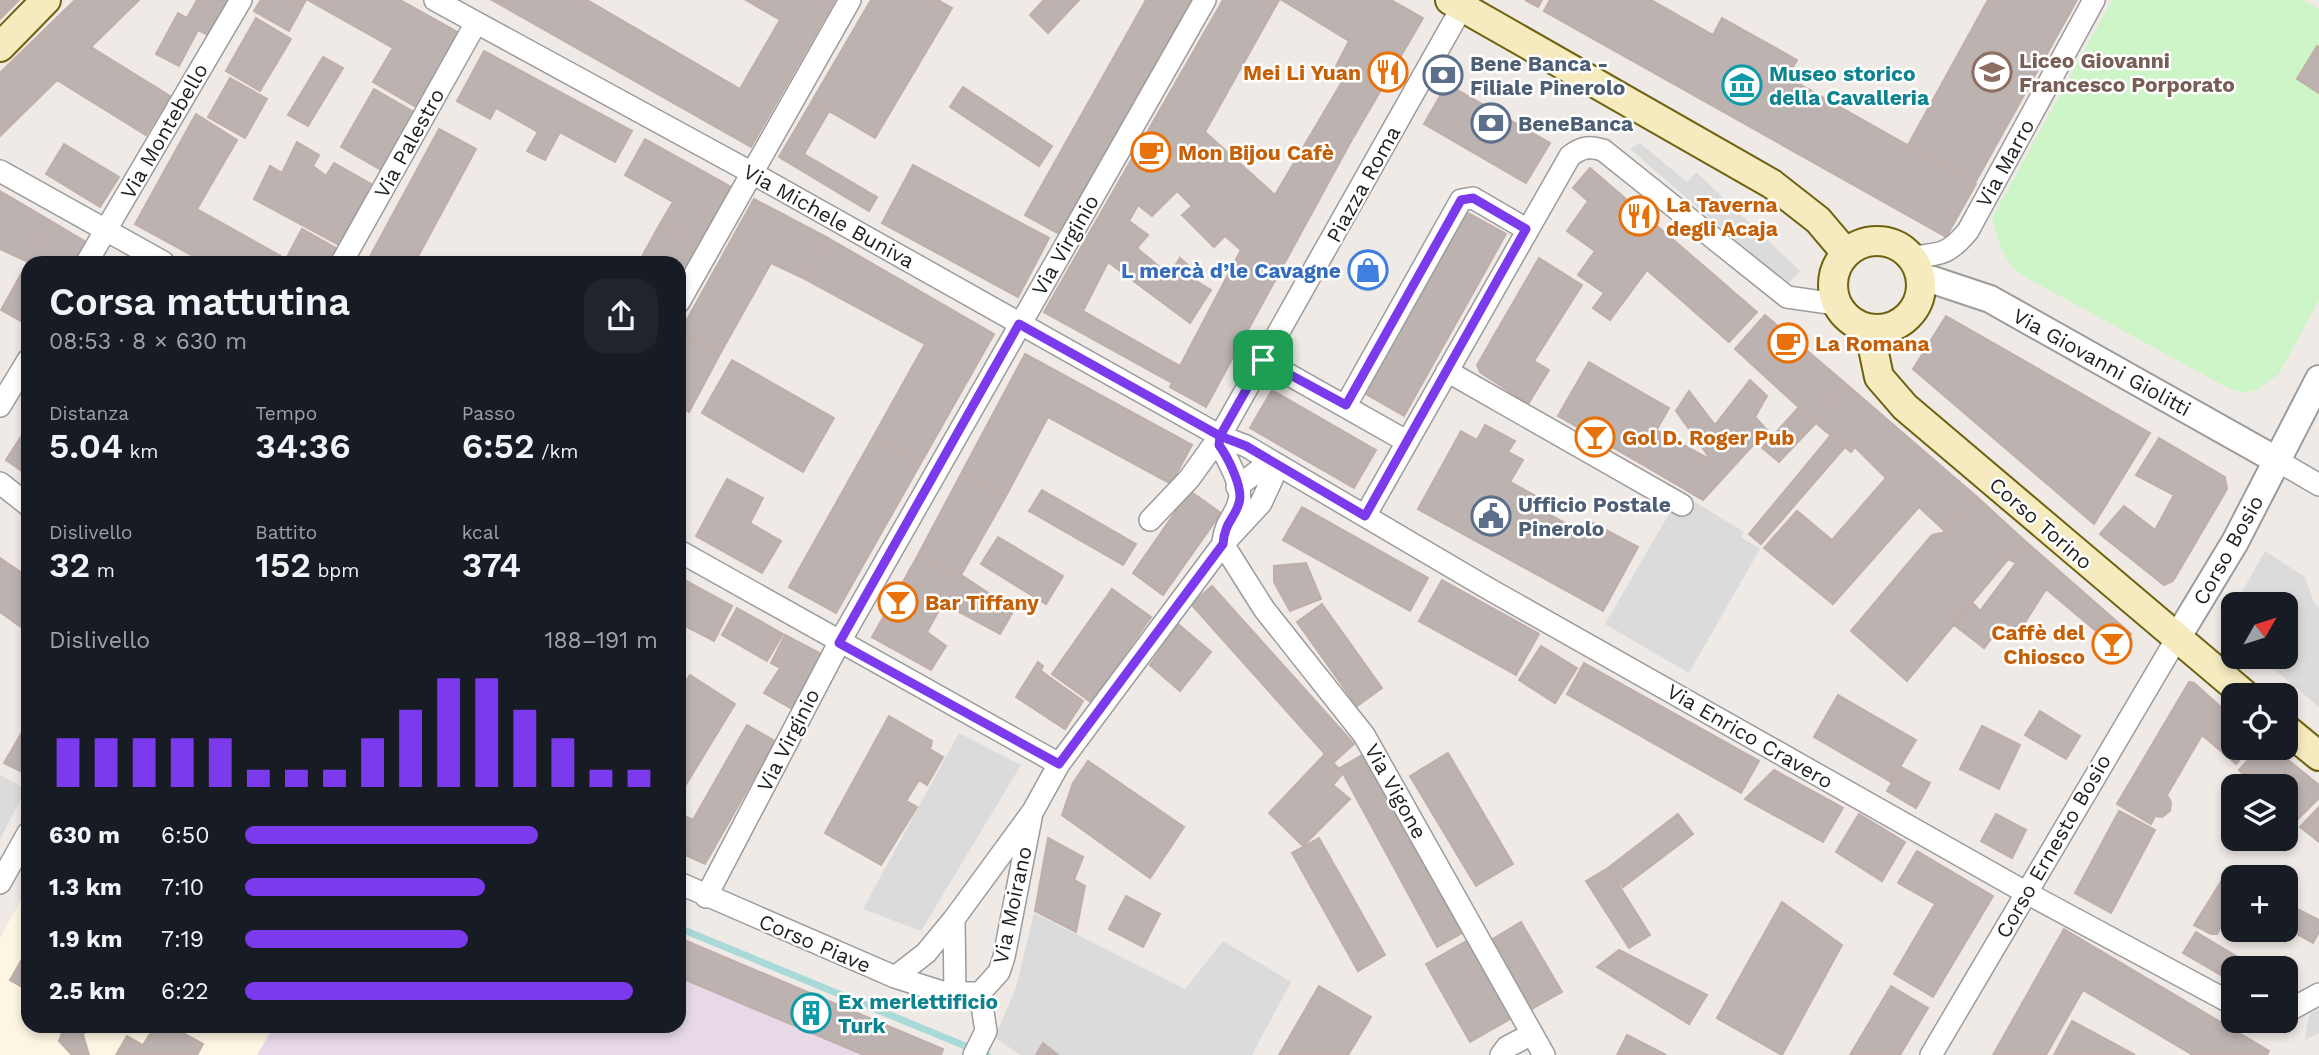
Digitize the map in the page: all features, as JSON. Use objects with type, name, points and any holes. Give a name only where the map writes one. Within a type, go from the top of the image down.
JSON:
[{"type":"main road","points":[[0,47],[46,0]]},
{"type":"main road","points":[[1460,2],[1772,184],[1818,220],[1846,253]]},
{"type":"main road","points":[[1880,241],[1900,247],[1916,267],[1917,305],[1909,316],[1884,330],[1856,325],[1836,304],[1833,277],[1846,253],[1858,245],[1880,241]]},
{"type":"main road","name":"Corso Torino","points":[[1869,329],[1879,377],[1905,407],[2231,683]]},
{"type":"main road","points":[[2298,739],[2319,756]]},
{"type":"street","name":"Via Montebello","points":[[91,256],[241,0]]},
{"type":"street","name":"Via Michele Buniva","points":[[435,0],[754,174],[1220,436],[1246,446],[1271,461]]},
{"type":"street","points":[[686,290],[850,0]]},
{"type":"street","name":"Via Virginio","points":[[706,897],[839,643],[1205,0]]},
{"type":"street","name":"Via Marro","points":[[1916,267],[1953,249],[1968,231],[2094,0]]},
{"type":"street","name":"Piazza Roma","points":[[1220,436],[1460,2]]},
{"type":"street","name":"Via Palestro","points":[[345,256],[476,23]]},
{"type":"street","points":[[1365,516],[1526,229],[1570,156],[1587,146],[1603,150],[1787,297],[1836,304]]},
{"type":"street","points":[[0,171],[152,256]]},
{"type":"street","points":[[1346,405],[1461,200],[1473,198],[1526,229]]},
{"type":"street","name":"Via Giovanni Giolitti","points":[[1916,267],[1990,299],[2278,461]]},
{"type":"street","points":[[1263,360],[1406,441]]},
{"type":"street","points":[[1447,371],[1682,505]]},
{"type":"street","points":[[0,406],[21,372]]},
{"type":"street","name":"Corso Bosio","points":[[2177,638],[2235,542],[2319,379]]},
{"type":"street","points":[[1220,436],[1219,445],[1232,463],[1237,487],[1271,461]]},
{"type":"street","points":[[1150,520],[1189,479],[1220,436]]},
{"type":"street","name":"Via Enrico Cravero","points":[[1271,461],[2025,892],[2221,998]]},
{"type":"street","name":"Via Moirano","points":[[895,977],[926,953],[954,919],[1033,811],[1059,764],[1223,544],[1261,503],[1273,477],[1271,461]]},
{"type":"street","points":[[2278,461],[2319,485]]},
{"type":"street","points":[[0,483],[21,500]]},
{"type":"street","name":"Via Moirano","points":[[1223,544],[1225,526],[1239,502],[1237,487]]},
{"type":"street","name":"Via Vigone","points":[[1223,544],[1264,609],[1364,736],[1544,1055]]},
{"type":"street","points":[[686,555],[1059,764]]},
{"type":"street","name":"Corso Ernesto Bosio","points":[[1931,1055],[2177,638]]},
{"type":"street","name":"Via Moirano","points":[[981,993],[999,972],[1004,957],[1033,811]]},
{"type":"street","points":[[0,883],[21,846]]},
{"type":"street","name":"Corso Piave","points":[[686,887],[895,977],[955,995]]},
{"type":"street","points":[[954,919],[955,995],[981,993],[986,1031],[974,1055]]},
{"type":"street","points":[[2298,1005],[2319,994]]},
{"type":"street","points":[[1501,1055],[1507,1047],[1532,1034]]},
{"type":"shaded area","points":[[1640,143],[1687,182],[1696,172],[1800,271],[1787,285],[1630,149]]},
{"type":"shaded area","points":[[1695,502],[1744,532],[1741,537],[1760,549],[1689,673],[1605,624],[1673,507],[1691,509]]},
{"type":"shaded area","points":[[2265,551],[2305,577],[2314,603],[2319,608],[2319,707],[2298,689],[2298,683],[2290,683],[2274,669],[2298,669],[2298,592],[2242,592]]},
{"type":"shaded area","points":[[959,733],[1021,765],[921,931],[863,909]]},
{"type":"shaded area","points":[[0,775],[21,786],[21,799],[0,839]]},
{"type":"shaded area","points":[[21,900],[21,1033],[270,1033],[257,1055],[0,1055],[0,938]]},
{"type":"shaded area","points":[[1034,913],[1185,989],[1223,941],[1291,982],[1252,1055],[1020,1055],[995,1037],[1016,988]]},
{"type":"shaded area","points":[[686,939],[943,1049],[940,1055],[257,1055],[270,1033],[686,1033]]},
{"type":"shaded area","points":[[2319,1009],[2319,1033],[2305,1040],[2309,1014]]},
{"type":"green space","points":[[2112,0],[2303,0],[2319,9],[2319,300],[2279,374],[2256,390],[2243,393],[2228,388],[2018,273],[2008,261],[1999,241],[1992,218]]},
{"type":"building","points":[[0,0],[19,0],[0,19]]},
{"type":"building","points":[[75,0],[139,0],[91,47],[170,96],[146,135],[57,80],[0,136],[0,73]]},
{"type":"building","points":[[197,0],[229,0],[208,35],[198,30],[179,66],[156,54],[178,13],[187,18]]},
{"type":"building","points":[[261,0],[306,0],[289,31],[254,11]]},
{"type":"building","points":[[308,0],[400,0],[459,33],[418,108],[373,82],[393,48]]},
{"type":"building","points":[[492,0],[587,0],[740,89],[780,20],[746,0],[835,0],[751,147]]},
{"type":"building","points":[[871,0],[938,0],[952,8],[875,138],[812,101]]},
{"type":"building","points":[[1044,0],[1079,0],[1048,33],[1030,15]]},
{"type":"building","points":[[1146,0],[1191,0],[1061,235],[1025,215]]},
{"type":"building","points":[[1223,0],[1279,0],[1205,132],[1275,195],[1343,80],[1332,74],[1349,41],[1282,0],[1391,0],[1423,18],[1350,143],[1206,407],[1170,387],[1172,383],[1044,312]],"holes":[[[1177,191],[1192,206],[1182,215],[1214,247],[1225,236],[1241,250],[1180,366],[1083,311],[1108,262],[1190,323],[1211,290],[1193,279],[1197,273],[1180,258],[1169,275],[1137,248],[1148,235],[1129,221],[1138,205],[1152,216]]]},
{"type":"building","points":[[1525,0],[1542,0],[1538,7]]},
{"type":"building","points":[[1550,0],[1651,0],[1713,35],[1722,18],[1797,60],[1787,77],[1976,184],[1946,237],[1544,11]]},
{"type":"building","name":"Liceo Giovanni Francesco Porporato","points":[[1988,0],[2077,0],[1975,183],[1908,145]]},
{"type":"building","points":[[256,18],[291,39],[260,91],[226,71]]},
{"type":"building","points":[[2317,46],[2319,47],[2319,93],[2297,79]]},
{"type":"building","points":[[484,51],[632,131],[615,162],[560,132],[545,160],[527,151],[538,132],[496,108],[490,119],[457,101]]},
{"type":"building","points":[[323,57],[343,68],[308,126],[288,115]]},
{"type":"building","points":[[230,78],[267,99],[245,138],[208,117]]},
{"type":"building","points":[[1447,84],[1550,143],[1526,183],[1424,124]]},
{"type":"building","points":[[963,87],[1052,146],[1039,166],[950,107]]},
{"type":"building","points":[[374,89],[414,112],[381,170],[341,147]]},
{"type":"building","points":[[812,101],[829,111],[804,154],[877,197],[869,211],[779,157]]},
{"type":"building","points":[[196,114],[237,140],[197,209],[281,256],[193,256],[135,224]]},
{"type":"building","points":[[439,129],[476,149],[418,256],[370,256]]},
{"type":"building","points":[[645,139],[731,187],[700,243],[661,222],[673,202],[625,175]]},
{"type":"building","points":[[297,142],[319,155],[313,166],[326,176],[334,163],[371,184],[339,245],[254,199],[270,166],[282,173]]},
{"type":"building","points":[[64,144],[119,177],[100,207],[46,174]]},
{"type":"building","points":[[913,165],[1049,238],[1018,297],[882,223]]},
{"type":"building","points":[[1590,168],[1757,312],[1729,342],[1647,270],[1610,320],[1593,308],[1604,293],[1578,275],[1595,251],[1567,231],[1588,201],[1573,188]]},
{"type":"building","points":[[0,191],[51,221],[31,256],[21,256],[21,259],[0,249]]},
{"type":"building","points":[[754,199],[828,238],[805,279],[771,263],[720,354],[686,335],[686,321]]},
{"type":"building","points":[[1466,212],[1506,234],[1404,416],[1364,393]]},
{"type":"building","points":[[51,221],[86,242],[78,256],[31,256]]},
{"type":"building","points":[[661,222],[700,243],[686,269],[686,256],[642,256]]},
{"type":"building","points":[[302,229],[339,250],[336,256],[288,256]]},
{"type":"building","points":[[828,238],[994,334],[922,461],[872,439],[925,344],[805,279]]},
{"type":"building","points":[[1539,258],[1582,285],[1534,361],[1549,370],[1528,404],[1480,372],[1477,365]]},
{"type":"building","points":[[21,274],[21,321],[1,310]]},
{"type":"building","points":[[1765,315],[1845,383],[1816,423],[1735,349]]},
{"type":"building","points":[[1946,316],[2150,433],[2094,524],[1913,369]]},
{"type":"building","points":[[686,335],[720,354],[689,412],[686,410]]},
{"type":"building","points":[[1025,354],[1192,445],[1171,484],[1048,417],[1006,496],[962,472]]},
{"type":"building","points":[[732,360],[834,418],[803,472],[702,413]]},
{"type":"building","points":[[1589,362],[1669,408],[1638,462],[1558,416]]},
{"type":"building","points":[[1750,380],[1767,396],[1755,417],[1767,430],[1703,500],[1638,462],[1658,431],[1711,460],[1676,411],[1689,391],[1715,425]]},
{"type":"building","points":[[1845,383],[1976,496],[1946,532],[1919,507],[1833,604],[1764,548],[1797,511],[1832,540],[1886,478],[1855,447],[1851,452],[1816,423]]},
{"type":"building","points":[[1272,390],[1376,450],[1354,488],[1250,428]]},
{"type":"building","points":[[1799,407],[1816,423],[1779,462],[1762,448]]},
{"type":"building","name":"Ufficio Postale Pinerolo","points":[[1485,425],[1515,441],[1508,452],[1523,460],[1510,482],[1536,496],[1531,504],[1586,535],[1593,523],[1638,547],[1603,611],[1418,509],[1461,431],[1477,440]]},
{"type":"building","points":[[1831,435],[1845,447],[1761,544],[1749,534]]},
{"type":"building","points":[[21,437],[21,470],[6,460]]},
{"type":"building","points":[[2159,438],[2225,477],[2227,489],[2173,581],[2164,585],[2100,534],[2124,506],[2155,530],[2174,495],[2136,475]]},
{"type":"building","points":[[872,439],[922,461],[836,613],[789,587]]},
{"type":"building","points":[[962,472],[1006,496],[961,575],[918,555]]},
{"type":"building","points":[[727,479],[763,498],[750,523],[781,541],[762,573],[696,536]]},
{"type":"building","points":[[1042,490],[1136,544],[1123,565],[1029,511]]},
{"type":"building","points":[[1190,491],[1221,513],[1163,595],[1133,573]]},
{"type":"building","points":[[1976,496],[2024,540],[1907,681],[1851,631],[1932,535],[1946,532]]},
{"type":"building","points":[[1302,507],[1428,578],[1410,611],[1283,540]]},
{"type":"building","points":[[998,537],[1063,576],[1046,604],[981,564]]},
{"type":"building","points":[[2024,540],[2131,634],[2121,652],[2046,589],[2019,632],[2004,622],[1984,648],[1953,624],[1971,601],[1980,611],[2016,563],[2008,559]]},
{"type":"building","points":[[918,555],[961,575],[1014,610],[1000,634],[943,603],[927,632],[946,646],[931,670],[872,637]]},
{"type":"building","points":[[0,558],[21,572],[21,627],[0,612]]},
{"type":"building","points":[[1306,563],[1321,599],[1290,611],[1274,582],[1274,566]]},
{"type":"building","points":[[1442,580],[1539,634],[1516,675],[1419,621]]},
{"type":"building","points":[[686,581],[732,606],[714,641],[686,627]]},
{"type":"building","points":[[1212,586],[1354,744],[1333,763],[1191,604]]},
{"type":"building","points":[[1112,589],[1151,617],[1091,702],[1052,674]]},
{"type":"building","points":[[1322,604],[1382,688],[1357,706],[1297,622]]},
{"type":"building","points":[[737,608],[783,634],[767,661],[722,635]]},
{"type":"building","points":[[1178,624],[1211,652],[1180,691],[1150,665]]},
{"type":"building","points":[[785,635],[823,655],[796,711],[764,693],[780,668],[771,663]]},
{"type":"building","points":[[1541,646],[1577,668],[1555,703],[1519,680]]},
{"type":"building","points":[[1038,662],[1043,666],[1041,671],[1083,701],[1065,729],[1016,697]]},
{"type":"building","points":[[1584,663],[1759,761],[1741,793],[1567,694]]},
{"type":"building","points":[[690,675],[735,704],[686,784],[686,681]]},
{"type":"building","points":[[2189,682],[2194,683],[2221,707],[2221,751],[2202,735],[2167,795],[2171,802],[2170,811],[2162,817],[2155,816],[2151,824],[2117,804]]},
{"type":"building","points":[[1838,695],[1916,740],[1891,782],[1814,737]]},
{"type":"building","points":[[2040,711],[2080,736],[2066,759],[2025,735]]},
{"type":"building","points":[[889,716],[932,741],[930,749],[943,757],[927,785],[919,780],[906,801],[917,807],[881,865],[825,833]]},
{"type":"building","points":[[747,725],[775,741],[705,864],[686,855],[686,816],[693,820]]},
{"type":"building","points":[[1982,726],[2020,745],[1999,789],[1960,769]]},
{"type":"building","points":[[21,734],[21,772],[4,763]]},
{"type":"building","points":[[1448,753],[1513,864],[1476,886],[1410,776]]},
{"type":"building","points":[[1325,754],[1343,773],[1333,785],[1350,799],[1303,846],[1269,813]]},
{"type":"building","points":[[1364,754],[1462,933],[1437,947],[1340,768]]},
{"type":"building","points":[[2248,760],[2288,760],[2319,785],[2319,798],[2298,819],[2298,774],[2243,774],[2239,770]]},
{"type":"building","points":[[1088,761],[1184,827],[1150,878],[1062,815],[1073,783]]},
{"type":"building","points":[[1901,767],[1930,783],[1916,808],[1887,791]]},
{"type":"building","points":[[1774,770],[1843,808],[1823,842],[1745,799]]},
{"type":"building","points":[[2319,807],[2319,842],[2300,827]]},
{"type":"building","points":[[2119,811],[2155,830],[2111,913],[2075,893]]},
{"type":"building","points":[[1678,814],[1693,834],[1623,887],[1608,868]]},
{"type":"building","points":[[1859,814],[1905,842],[1882,881],[1836,852]]},
{"type":"building","points":[[1996,814],[2026,830],[2012,858],[1981,841]]},
{"type":"building","points":[[1048,838],[1083,857],[1074,880],[1085,886],[1076,932],[1035,911]]},
{"type":"building","points":[[1319,838],[1385,955],[1358,971],[1292,853]]},
{"type":"building","points":[[1917,851],[1993,896],[1933,997],[1894,974],[1935,904],[1898,883]]},
{"type":"building","points":[[1608,868],[1650,935],[1629,948],[1586,881]]},
{"type":"building","points":[[2221,882],[2221,926],[2217,934],[2211,934],[2194,925]]},
{"type":"building","points":[[1126,896],[1160,914],[1143,947],[1109,929]]},
{"type":"building","points":[[1782,902],[1842,945],[1782,1055],[1717,1018]]},
{"type":"building","points":[[2298,909],[2319,920],[2319,932],[2313,943],[2298,935]]},
{"type":"building","points":[[1521,922],[1562,992],[1532,1009],[1491,940]]},
{"type":"building","points":[[2064,929],[2221,1022],[2221,1033],[2239,1033],[2269,1051],[2267,1055],[2193,1055],[2083,990],[2046,1055],[1993,1055]]},
{"type":"building","points":[[2196,932],[2236,956],[2221,956],[2221,975],[2183,953]]},
{"type":"building","points":[[1468,940],[1512,1018],[1470,1042],[1426,964]]},
{"type":"building","name":"Ex merlettificio Turk","points":[[686,941],[943,1049],[941,1055],[864,1055],[686,980]]},
{"type":"building","points":[[1619,950],[1707,995],[1689,1024],[1597,967]]},
{"type":"building","points":[[21,961],[21,986],[10,980]]},
{"type":"building","points":[[1319,986],[1371,1017],[1348,1055],[1279,1055]]},
{"type":"building","points":[[1891,986],[1928,1008],[1900,1055],[1850,1055]]},
{"type":"building","points":[[2072,1021],[2135,1055],[2054,1055]]},
{"type":"building","points":[[62,1033],[84,1033],[89,1055],[72,1055],[59,1041]]},
{"type":"building","points":[[151,1033],[183,1033],[203,1044],[197,1055],[116,1055],[127,1036],[143,1045]]},
{"type":"building","points":[[1627,1035],[1666,1055],[1617,1055]]},
{"type":"building","points":[[1043,1043],[1058,1055],[1036,1055]]},
{"type":"waterway","points":[[686,931],[987,1055]]},
{"type":"place","name":"Mei Li Yuan","points":[[1388,72]]},
{"type":"place","name":"Liceo Giovanni Francesco Porporato","points":[[1992,72]]},
{"type":"place","name":"Bene Banca - Filiale Pinerolo","points":[[1443,75]]},
{"type":"place","name":"Museo storico della Cavalleria","points":[[1742,85]]},
{"type":"place","name":"BeneBanca","points":[[1491,123]]},
{"type":"place","name":"Mon Bijou Cafè","points":[[1151,152]]},
{"type":"place","name":"La Taverna degli Acaja","points":[[1639,216]]},
{"type":"place","name":"L mercà d’le Cavagne","points":[[1368,270]]},
{"type":"place","name":"La Romana","points":[[1788,343]]},
{"type":"place","name":"Gol D. Roger Pub","points":[[1595,437]]},
{"type":"place","name":"Ufficio Postale Pinerolo","points":[[1491,516]]},
{"type":"place","name":"Bar Tiffany","points":[[898,602]]},
{"type":"place","name":"Caffè del Chiosco","points":[[2112,644]]},
{"type":"place","name":"Ex merlettificio Turk","points":[[811,1013]]},
{"type":"route","points":[[1263,360],[1220,436],[1219,445],[1232,463],[1240,494],[1239,502],[1225,526],[1223,544],[1059,764],[839,643],[1019,324],[1220,436],[1246,446],[1365,516],[1526,229],[1473,198],[1461,200],[1346,405],[1263,360]]}]
